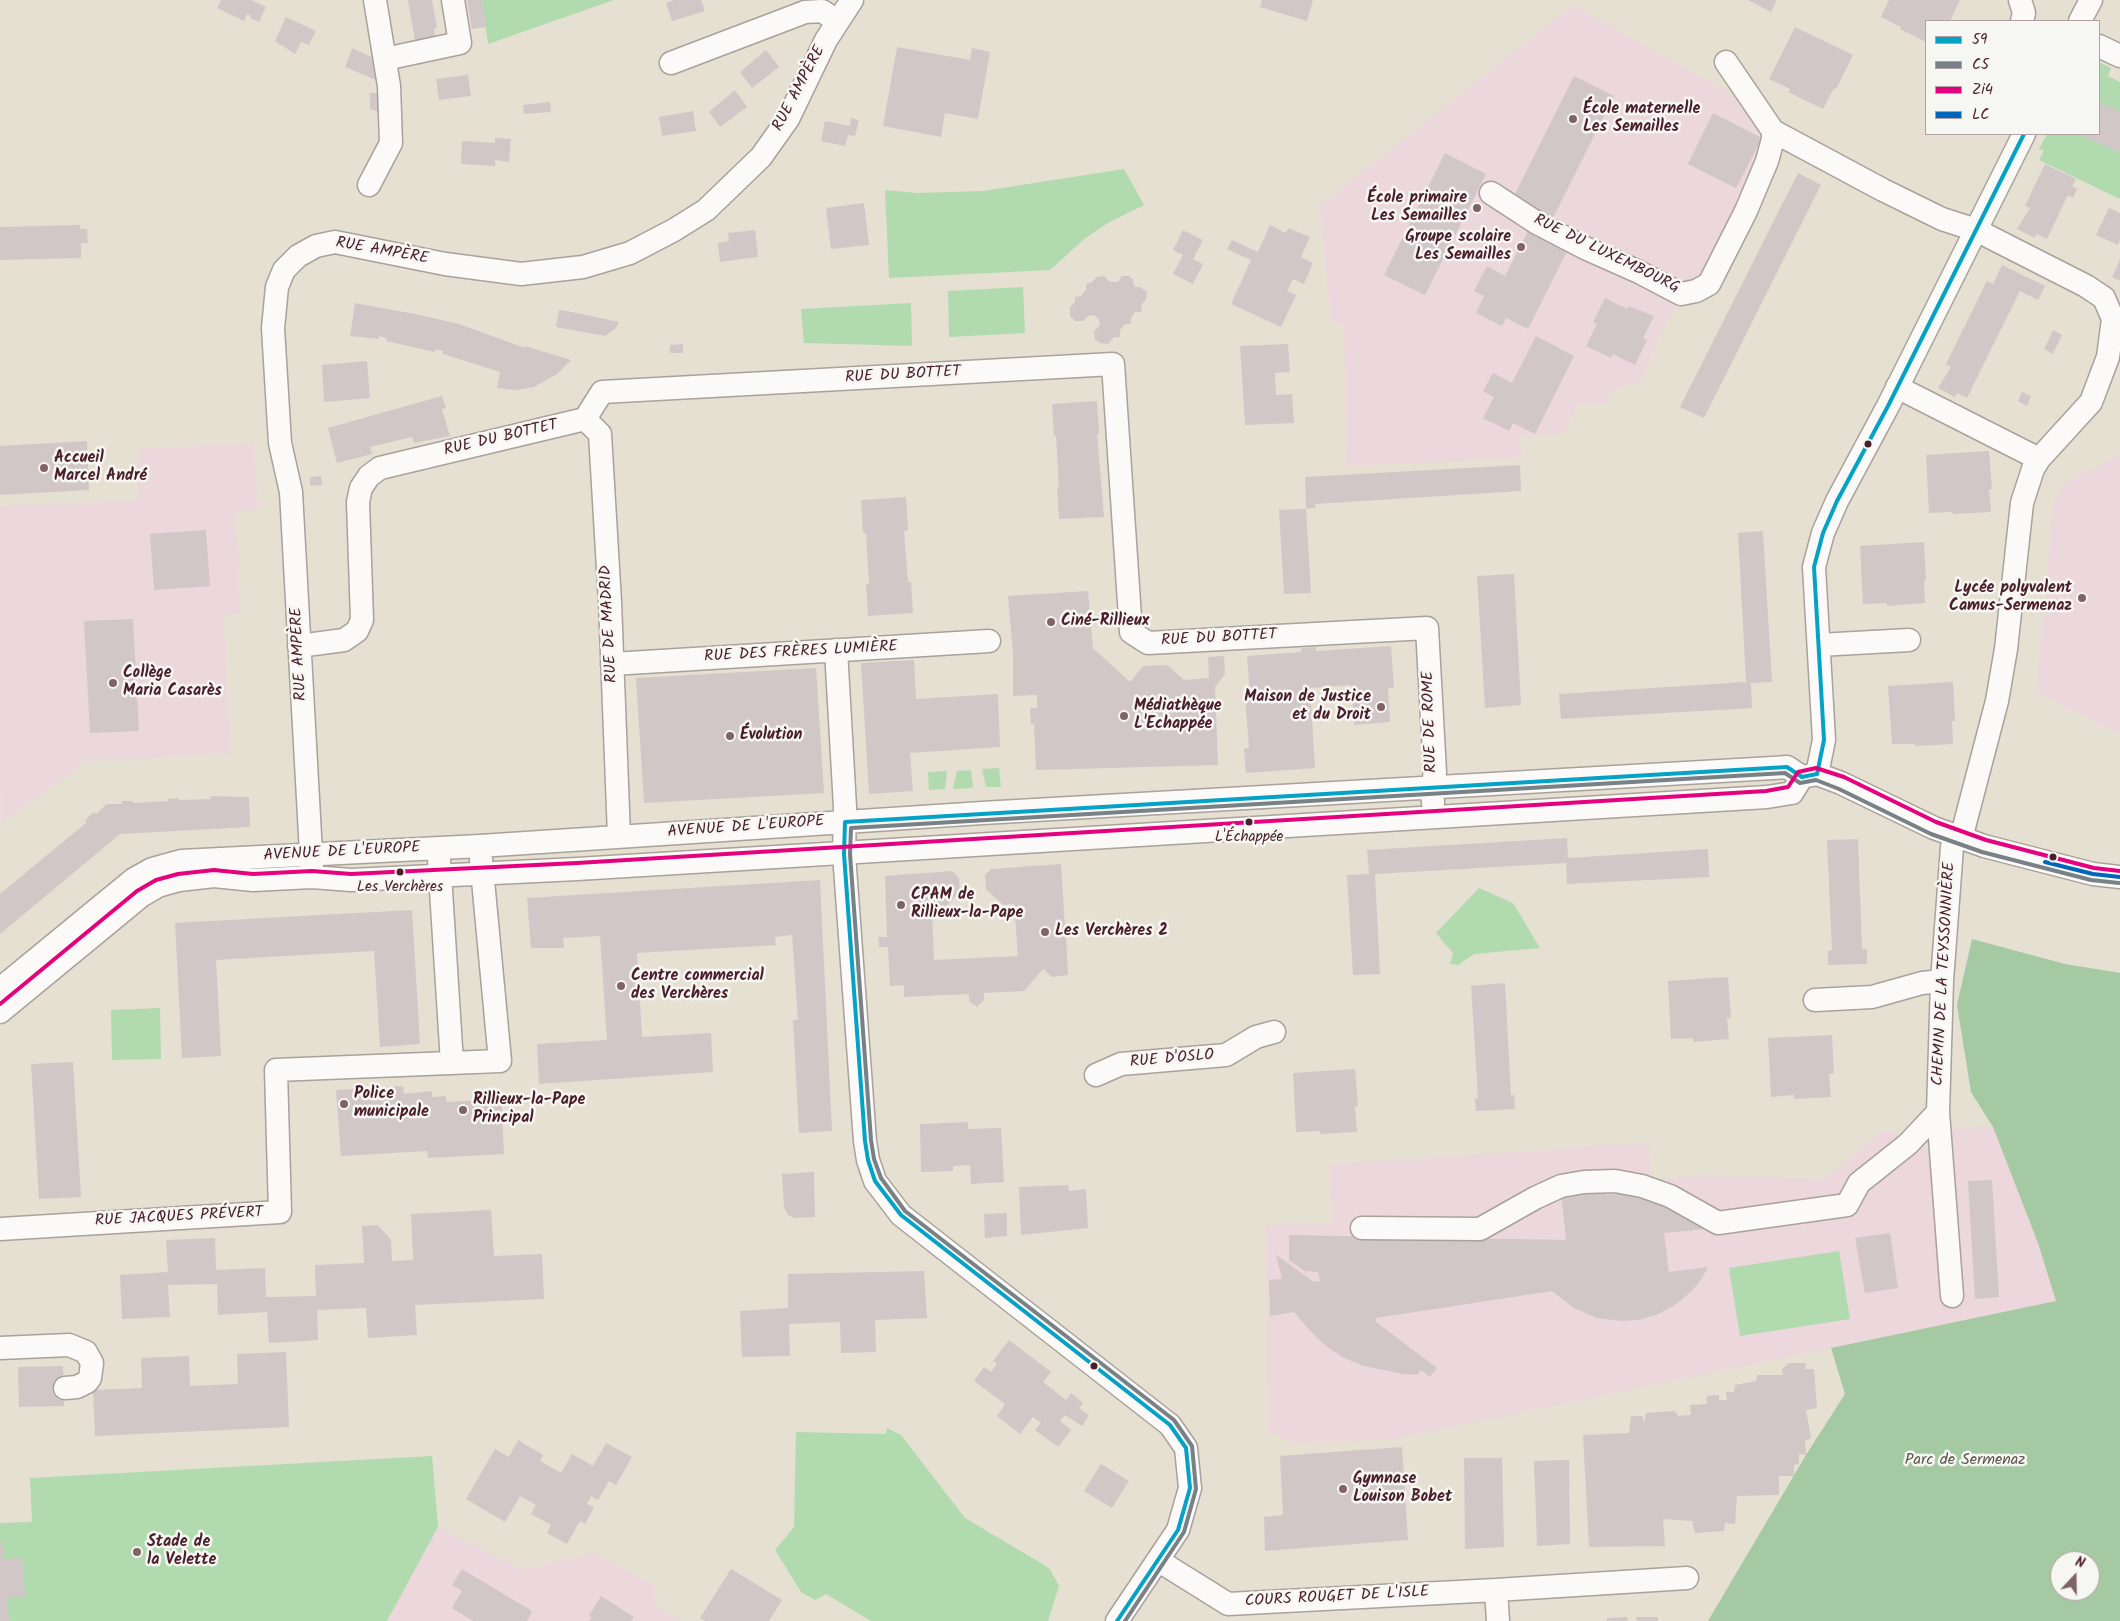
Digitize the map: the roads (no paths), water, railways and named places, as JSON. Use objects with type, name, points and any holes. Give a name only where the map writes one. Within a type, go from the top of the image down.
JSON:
[{"type":"street","points":[[369,185],[391,143],[390,86],[375,0]]},
{"type":"street","points":[[385,59],[460,43],[453,0]]},
{"type":"street","name":"RUE AMPÈRE","points":[[311,866],[291,492],[280,443],[273,328],[277,287],[284,270],[298,256],[316,246],[336,242],[445,264],[521,274],[583,267],[630,253],[674,230],[706,210],[761,158],[788,119],[826,40],[852,0]]},
{"type":"street","points":[[2020,0],[2024,13],[2022,20]]},
{"type":"street","points":[[2081,20],[2091,0]]},
{"type":"street","points":[[671,63],[805,12],[822,11],[837,21]]},
{"type":"street","points":[[2100,46],[2120,56]]},
{"type":"street","points":[[1726,62],[1773,131],[1849,172],[1942,218],[1976,230]]},
{"type":"street","name":"RUE DU LUXEMBOURG","points":[[1491,193],[1537,223],[1681,294],[1696,291],[1709,284],[1746,211],[1768,160],[1773,131]]},
{"type":"street","points":[[1809,775],[1824,740],[1814,567],[1823,533],[2024,135]]},
{"type":"street","name":"CHEMIN DE LA TEYSSONNIÈRE","points":[[1952,1296],[1938,1112],[1942,981],[1952,847],[1964,827],[1997,701],[2006,649],[2022,503],[2033,469],[2039,458],[2090,402],[2108,357],[2113,319],[2104,298],[2086,286],[1976,230]]},
{"type":"street","name":"RUE DU BOTTET","points":[[299,646],[344,640],[357,631],[362,620],[358,502],[361,488],[369,476],[380,468],[584,419],[602,392],[1113,364],[1131,632],[1148,643],[1427,628]]},
{"type":"street","points":[[1897,387],[2039,458]]},
{"type":"street","name":"RUE DE MADRID","points":[[584,419],[600,434],[619,836]]},
{"type":"street","name":"RUE DE ROME","points":[[1427,628],[1435,772],[1432,788],[1433,816]]},
{"type":"street","points":[[1818,645],[1909,640]]},
{"type":"street","name":"RUE DES FRÈRES LUMIÈRE","points":[[612,664],[989,641]]},
{"type":"street","points":[[836,650],[844,854],[865,1141],[868,1160],[875,1181],[901,1215],[1170,1425],[1186,1448],[1190,1488],[1178,1530],[1117,1621]]},
{"type":"street","name":"AVENUE DE L'EUROPE","points":[[0,1012],[141,896],[158,886],[179,880],[214,876],[253,880],[311,866],[438,848],[619,836],[1787,767],[1809,775],[1841,782],[1934,828],[1984,846],[2066,867],[2120,877]]},
{"type":"street","name":"AVENUE DE L'EUROPE","points":[[0,990],[134,879],[152,869],[182,861],[311,866],[351,880],[844,854],[1433,816],[1767,797],[1792,793],[1809,775]]},
{"type":"street","name":"RUE JACQUES PRÉVERT","points":[[0,1229],[280,1212],[276,1070],[500,1061],[480,846]]},
{"type":"street","points":[[438,848],[452,1063]]},
{"type":"street","points":[[1815,1000],[1872,997],[1922,983],[1942,981]]},
{"type":"street","name":"RUE D'OSLO","points":[[1096,1075],[1121,1064],[1226,1055],[1256,1037],[1274,1032]]},
{"type":"street","points":[[1362,1228],[1480,1229],[1535,1198],[1561,1186],[1584,1182],[1615,1181],[1642,1186],[1670,1196],[1718,1223],[1847,1205],[1858,1183],[1908,1144],[1938,1112]]},
{"type":"street","points":[[0,1348],[69,1345],[86,1352],[92,1363],[90,1378],[87,1382],[77,1387],[65,1388]]},
{"type":"street","name":"COURS ROUGET DE L'ISLE","points":[[1159,1560],[1228,1604],[1687,1578]]},
{"type":"street","points":[[1496,1590],[1498,1621]]},
{"type":"place","name":"École maternelle Les Semailles","points":[[1573,119]]},
{"type":"place","name":"École primaire Les Semailles","points":[[1477,208]]},
{"type":"place","name":"Groupe scolaire Les Semailles","points":[[1521,247]]},
{"type":"place","name":"Accueil Marcel André","points":[[44,468]]},
{"type":"place","name":"Lycée polyvalent Camus-Sermenaz","points":[[2082,598]]},
{"type":"place","name":"Ciné-Rillieux","points":[[1051,622]]},
{"type":"place","name":"Collège Maria Casarès","points":[[113,683]]},
{"type":"place","name":"Maison de Justice et du Droit","points":[[1381,707]]},
{"type":"place","name":"Médiathèque L'Echappée","points":[[1124,716]]},
{"type":"place","name":"Évolution","points":[[730,736]]},
{"type":"place","name":"L'Échappée","points":[[1249,822]]},
{"type":"place","name":"Les Verchères","points":[[400,872]]},
{"type":"place","name":"CPAM de Rillieux-la-Pape","points":[[901,905]]},
{"type":"place","name":"Les Verchères 2","points":[[1045,932]]},
{"type":"place","name":"Centre commercial des Verchères","points":[[621,986]]},
{"type":"place","name":"Police municipale","points":[[344,1104]]},
{"type":"place","name":"Rillieux-la-Pape Principal","points":[[463,1110]]},
{"type":"place","name":"Gymnase Louison Bobet","points":[[1343,1489]]},
{"type":"place","name":"Stade de la Velette","points":[[137,1552]]},
{"type":"park label","name":"Parc de Sermenaz","points":[[1965,1461]]}]
